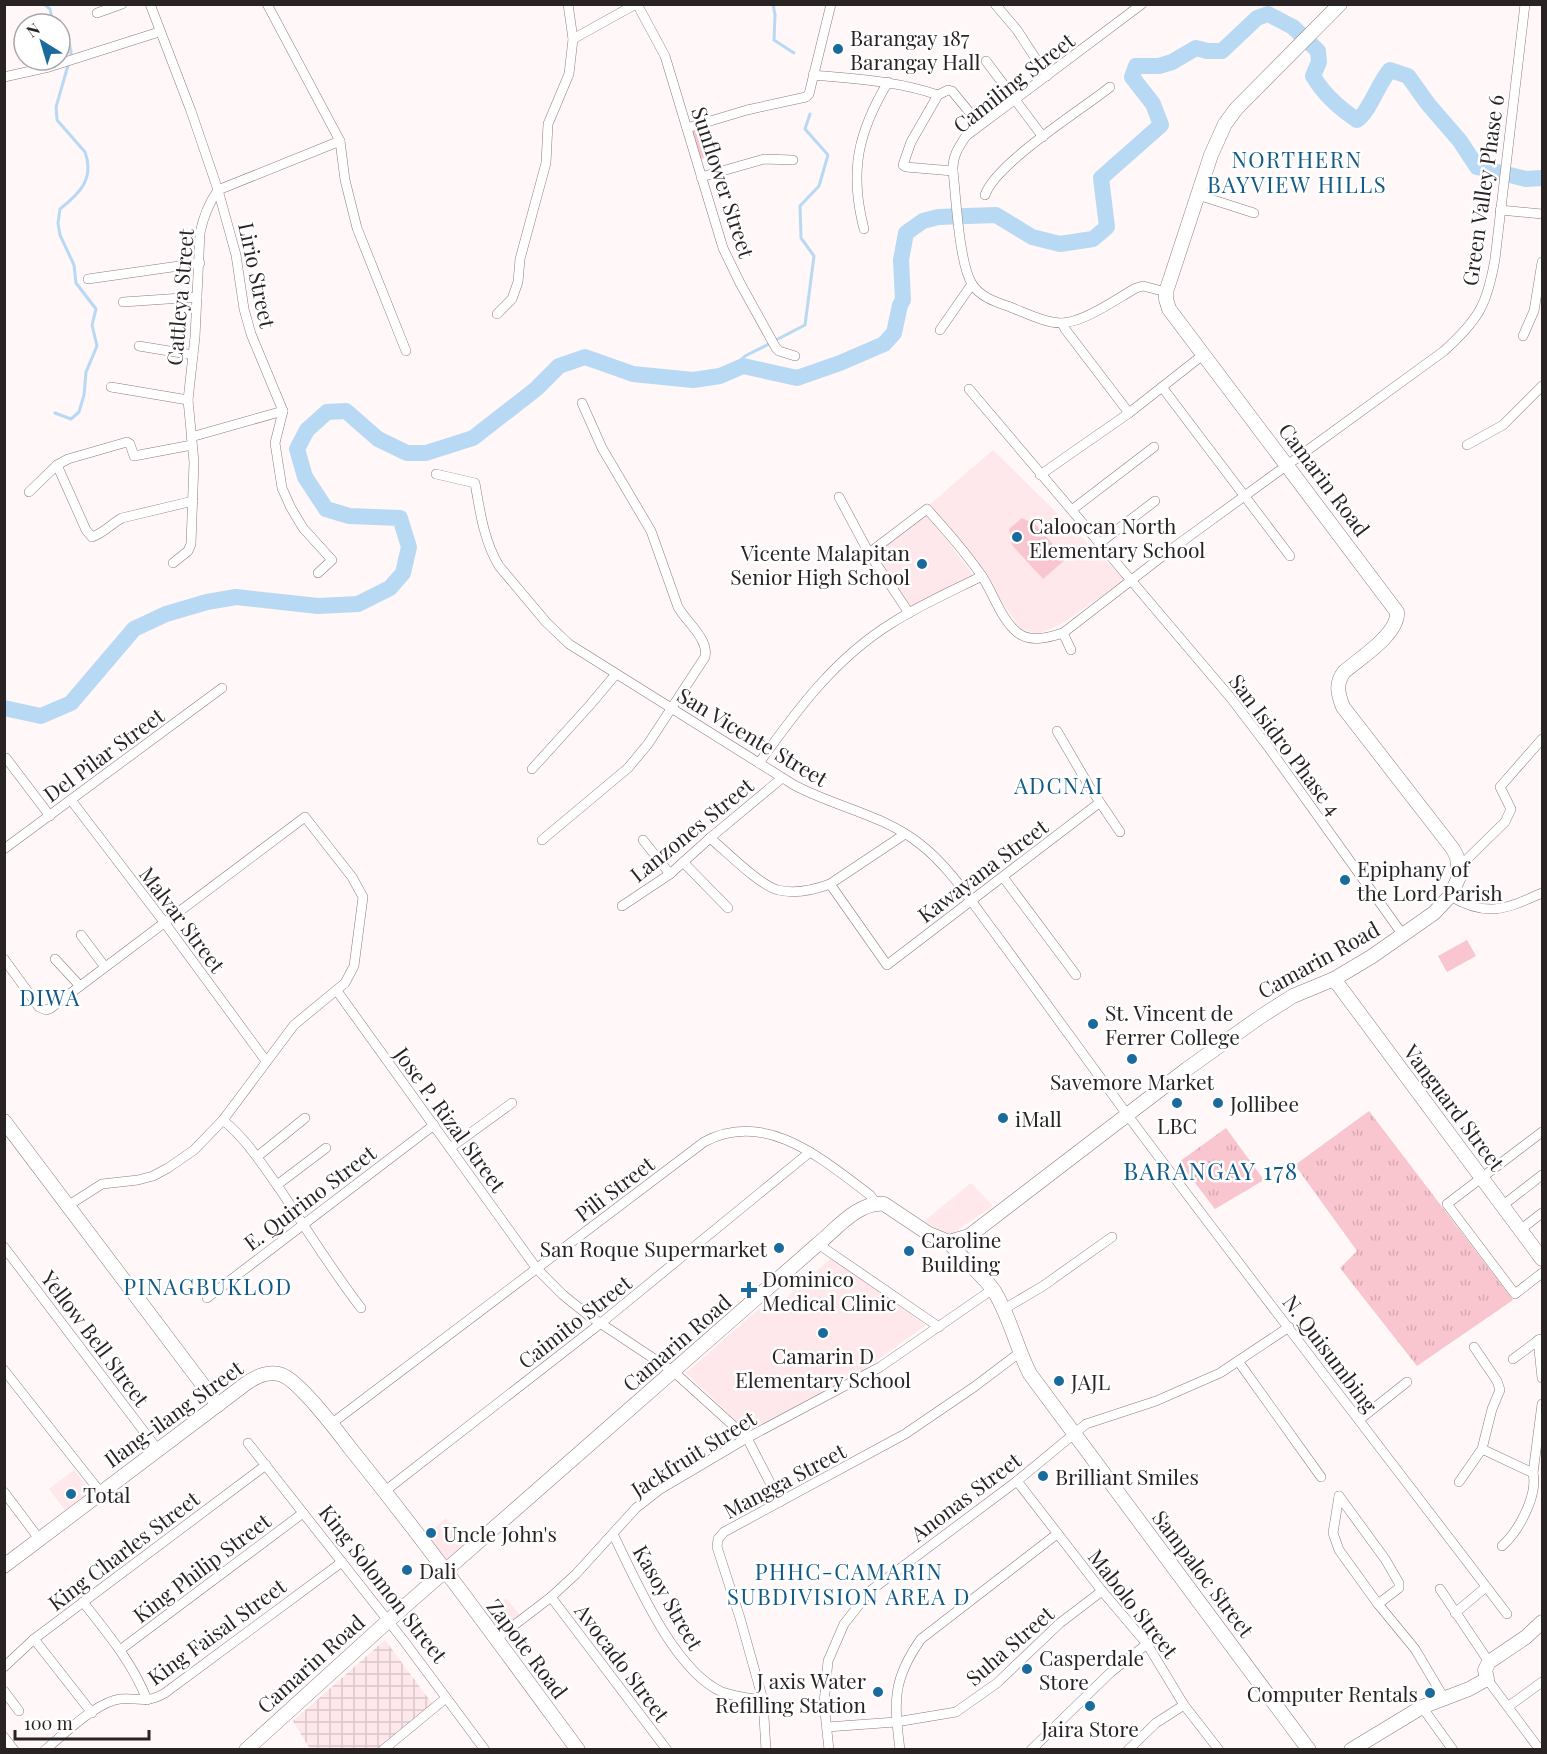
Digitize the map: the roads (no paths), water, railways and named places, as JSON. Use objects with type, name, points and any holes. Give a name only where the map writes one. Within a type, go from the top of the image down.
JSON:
[{"type":"main road","points":[[1166,292],[1211,154],[1230,116],[1340,4]]},
{"type":"main road","name":"Camarin Road","points":[[949,1242],[975,1232],[1128,1114],[1274,1007],[1293,996],[1334,979],[1434,913],[1450,896],[1459,877],[1457,857],[1448,841],[1343,707],[1338,691],[1339,679],[1344,672],[1389,633],[1398,618],[1397,612],[1169,309],[1166,292]]},
{"type":"main road","name":"Vanguard Street","points":[[1334,979],[1520,1230],[1542,1256]]},
{"type":"main road","points":[[4,1121],[218,1405]]},
{"type":"main road","points":[[876,1203],[891,1207],[929,1234],[949,1242]]},
{"type":"main road","name":"Camarin Road","points":[[246,1749],[388,1621],[818,1244],[862,1208],[876,1203]]},
{"type":"main road","name":"Sampaloc Street","points":[[949,1242],[993,1289],[1004,1309],[1019,1353],[1030,1374],[1309,1749]]},
{"type":"main road","name":"Ilang-ilang Street","points":[[4,1566],[258,1376],[276,1373],[296,1384],[331,1424],[445,1571]]},
{"type":"main road","name":"Zapote Road","points":[[445,1571],[578,1749]]},
{"type":"main road","points":[[1350,1749],[1422,1707],[1469,1689],[1487,1679],[1485,1670],[1489,1662],[1526,1637],[1542,1622]]},
{"type":"street","points":[[97,13],[122,4]]},
{"type":"street","points":[[150,4],[218,190],[340,141]]},
{"type":"street","points":[[267,4],[340,141],[345,180],[357,228],[406,351]]},
{"type":"street","points":[[496,314],[512,299],[518,282],[520,259],[546,163],[548,124],[567,82],[573,39],[568,4]]},
{"type":"street","points":[[573,39],[636,4]]},
{"type":"street","name":"Sunflower Street","points":[[636,4],[665,56],[723,248],[776,348],[795,356]]},
{"type":"street","points":[[687,128],[747,110],[806,97],[809,94],[831,4]]},
{"type":"street","points":[[995,4],[1017,30],[1047,76]]},
{"type":"street","name":"Camiling Street","points":[[972,284],[964,262],[955,195],[953,163],[957,149],[966,136],[980,125],[1142,4]]},
{"type":"street","name":"Green Valley Phase 6","points":[[1063,633],[1173,548],[1435,357],[1461,336],[1479,313],[1490,288],[1495,259],[1525,4]]},
{"type":"street","points":[[4,77],[49,67],[159,32]]},
{"type":"street","points":[[986,61],[1042,137]]},
{"type":"street","points":[[813,75],[888,82],[938,95]]},
{"type":"street","points":[[864,229],[857,192],[860,145],[870,113],[888,82]]},
{"type":"street","points":[[985,195],[992,181],[1042,137],[1110,87]]},
{"type":"street","points":[[953,171],[903,165],[911,142],[938,95],[948,90],[952,91],[980,125]]},
{"type":"street","points":[[701,177],[764,159],[793,160]]},
{"type":"street","name":"Cattleya Street","points":[[173,563],[188,551],[191,544],[194,462],[188,400],[200,263],[200,233],[212,198],[218,190]]},
{"type":"street","name":"Lirio Street","points":[[218,190],[236,255],[244,309],[251,334],[283,411]]},
{"type":"street","points":[[1198,195],[1254,213]]},
{"type":"street","points":[[1500,207],[1542,214]]},
{"type":"street","points":[[1523,336],[1536,304],[1542,262]]},
{"type":"street","points":[[88,279],[200,263]]},
{"type":"street","points":[[940,330],[972,284],[991,300],[1050,322],[1062,323],[1084,317],[1136,288],[1143,286],[1166,292]]},
{"type":"street","points":[[123,302],[197,297]]},
{"type":"street","points":[[1062,323],[1129,413]]},
{"type":"street","points":[[139,346],[193,355]]},
{"type":"street","points":[[1040,475],[1129,413],[1204,354]]},
{"type":"street","points":[[1467,446],[1503,425],[1542,386]]},
{"type":"street","points":[[111,387],[188,400]]},
{"type":"street","points":[[1162,387],[1290,556]]},
{"type":"street","name":"San Isidro Phase 4","points":[[969,389],[1040,475],[1101,542],[1230,698],[1269,748],[1403,935]]},
{"type":"street","points":[[542,840],[628,768],[648,744],[705,657],[705,645],[678,607],[651,531],[602,448],[582,403]]},
{"type":"street","points":[[29,492],[57,465],[71,458],[127,442],[134,456],[192,441],[283,411]]},
{"type":"street","points":[[283,411],[275,443],[282,488],[303,528],[332,561],[318,573]]},
{"type":"street","points":[[1073,509],[1154,447]]},
{"type":"street","points":[[57,465],[86,530],[92,537],[106,531],[122,518],[193,501]]},
{"type":"street","name":"San Vicente Street","points":[[436,474],[475,483],[489,546],[499,566],[569,644],[782,778],[820,799],[869,816],[921,844],[971,902],[1128,1114]]},
{"type":"street","points":[[840,497],[869,553],[909,613]]},
{"type":"street","points":[[1101,542],[1155,501]]},
{"type":"street","points":[[869,553],[927,509],[982,576],[1008,622],[1017,633],[1030,638],[1051,637],[1063,633],[1071,650]]},
{"type":"street","points":[[759,764],[819,684],[874,635],[909,613],[982,576]]},
{"type":"street","points":[[532,769],[616,674]]},
{"type":"street","name":"Del Pilar Street","points":[[4,849],[222,688]]},
{"type":"street","points":[[1057,731],[1120,832]]},
{"type":"street","points":[[1459,867],[1505,822],[1511,809],[1500,787],[1542,739]]},
{"type":"street","points":[[6,758],[50,816]]},
{"type":"street","name":"Lanzones Street","points":[[622,906],[670,874],[782,778]]},
{"type":"street","name":"Malvar Street","points":[[71,800],[266,1061]]},
{"type":"street","name":"Kawayana Street","points":[[830,884],[887,965],[1100,803]]},
{"type":"street","points":[[4,959],[39,1007],[46,1010],[51,1008],[305,817],[352,877],[363,897],[354,966],[345,983],[294,1025],[223,1120],[194,1150],[168,1168],[138,1180],[102,1185],[69,1205]]},
{"type":"street","points":[[710,838],[763,882],[777,890],[793,891],[816,889],[830,884],[905,834]]},
{"type":"street","points":[[643,840],[670,874]]},
{"type":"street","points":[[683,862],[728,908]]},
{"type":"street","points":[[1003,877],[1076,975]]},
{"type":"street","points":[[1450,896],[1470,907],[1480,909],[1510,908],[1542,893]]},
{"type":"street","points":[[81,934],[105,967]]},
{"type":"street","points":[[56,959],[80,987]]},
{"type":"street","name":"Jose P. Rizal Street","points":[[337,991],[537,1269],[563,1295],[674,1372],[747,1438]]},
{"type":"street","points":[[450,1148],[512,1103]]},
{"type":"street","name":"N. Quisumbing","points":[[1128,1114],[1507,1614]]},
{"type":"street","points":[[258,1156],[305,1118]]},
{"type":"street","points":[[223,1120],[258,1156],[340,1281],[361,1308]]},
{"type":"street","name":"E. Quirino Street","points":[[207,1298],[434,1125]]},
{"type":"street","name":"Pili Street","points":[[331,1424],[704,1142],[717,1135],[739,1131],[761,1132],[779,1137],[810,1152],[870,1195],[876,1203]]},
{"type":"street","points":[[1542,1132],[1447,1204],[1515,1294],[1542,1274]]},
{"type":"street","points":[[277,1185],[326,1148]]},
{"type":"street","name":"Caimito Street","points":[[385,1491],[601,1323],[810,1152]]},
{"type":"street","points":[[1502,1206],[1542,1175]]},
{"type":"street","points":[[1520,1230],[1542,1213]]},
{"type":"street","points":[[1004,1309],[1043,1286],[1112,1237]]},
{"type":"street","points":[[818,1244],[939,1327]]},
{"type":"street","name":"Yellow Bell Street","points":[[4,1247],[158,1450]]},
{"type":"street","name":"Jackfruit Street","points":[[496,1639],[551,1597],[576,1574],[648,1497],[747,1438],[880,1367],[993,1289]]},
{"type":"street","name":"Anonas Street","points":[[829,1749],[824,1703],[828,1662],[837,1635],[852,1612],[882,1580],[1017,1481],[1086,1424],[1156,1401],[1220,1373],[1289,1328]]},
{"type":"street","points":[[1513,1359],[1540,1339]]},
{"type":"street","points":[[1540,1339],[1542,1378]]},
{"type":"street","points":[[1459,1482],[1482,1449],[1492,1409],[1500,1390],[1497,1381],[1474,1347]]},
{"type":"street","name":"Mangga Street","points":[[766,1749],[763,1700],[717,1547],[718,1539],[724,1532],[906,1434],[1019,1353]]},
{"type":"street","points":[[1238,1361],[1321,1477]]},
{"type":"street","points":[[4,1370],[101,1493]]},
{"type":"street","points":[[1359,1420],[1407,1382]]},
{"type":"street","points":[[1502,1546],[1513,1537],[1528,1506],[1534,1479],[1542,1404]]},
{"type":"street","points":[[747,1438],[780,1502]]},
{"type":"street","name":"King Solomon Street","points":[[249,1443],[485,1749]]},
{"type":"street","points":[[1482,1449],[1533,1473]]},
{"type":"street","name":"King Charles Street","points":[[4,1667],[34,1639],[266,1465]]},
{"type":"street","name":"Mabolo Street","points":[[1017,1481],[1102,1591],[1147,1644],[1184,1705],[1219,1749]]},
{"type":"street","points":[[4,1492],[40,1540]]},
{"type":"street","points":[[1378,1605],[1399,1588],[1399,1583],[1385,1558],[1339,1496],[1333,1526],[1335,1542],[1378,1605],[1415,1649],[1444,1698]]},
{"type":"street","name":"King Philip Street","points":[[120,1650],[303,1513]]},
{"type":"street","name":"Kasoy Street","points":[[613,1534],[638,1584],[684,1662],[705,1682],[721,1691],[739,1697],[763,1700]]},
{"type":"street","points":[[900,1749],[896,1722],[897,1685],[907,1659],[921,1639],[1057,1534]]},
{"type":"street","name":"King Faisal Street","points":[[45,1749],[92,1713],[116,1700],[147,1700],[165,1693],[342,1562]]},
{"type":"street","points":[[1455,1613],[1486,1587]]},
{"type":"street","points":[[1440,1589],[1489,1662]]},
{"type":"street","name":"Suha Street","points":[[827,1727],[896,1722],[956,1712],[997,1683],[1060,1623],[1102,1591]]},
{"type":"street","name":"Avocado Street","points":[[551,1597],[667,1749]]},
{"type":"street","points":[[83,1602],[120,1650],[138,1678],[147,1700]]},
{"type":"street","points":[[34,1639],[92,1713]]},
{"type":"street","points":[[1031,1749],[1091,1690],[1147,1644]]},
{"type":"street","points":[[1487,1679],[1540,1749]]},
{"type":"street","points":[[1509,1706],[1542,1682]]},
{"type":"street","points":[[4,1691],[19,1711]]},
{"type":"street","points":[[386,1748],[446,1698]]},
{"type":"street","points":[[1128,1749],[1156,1723],[1184,1705]]},
{"type":"street","points":[[1422,1707],[1453,1749]]},
{"type":"street","points":[[4,1737],[14,1749]]},
{"type":"waterway","points":[[44,4],[51,12]]},
{"type":"waterway","points":[[773,4],[774,40],[794,53]]},
{"type":"waterway","points":[[4,708],[41,716],[71,703],[134,629],[166,614],[207,602],[236,597],[318,606],[358,604],[390,588],[403,573],[409,547],[400,518],[349,516],[326,509],[305,477],[297,449],[307,430],[327,412],[346,411],[378,439],[407,453],[426,453],[473,438],[536,389],[559,366],[585,357],[633,374],[693,380],[720,376],[743,366],[797,378],[884,344],[894,333],[903,300],[901,260],[906,233],[923,221],[938,217],[996,215],[1032,237],[1060,244],[1093,239],[1107,227],[1101,178],[1161,125],[1153,104],[1132,77],[1136,66],[1159,66],[1172,62],[1196,48],[1222,51],[1257,18],[1268,14],[1293,27],[1318,51],[1319,62],[1313,76],[1332,101],[1357,120],[1390,70],[1408,76],[1428,104],[1460,141],[1477,167],[1526,179],[1542,178]]},
{"type":"waterway","points":[[55,413],[71,419],[79,412],[84,395],[86,372],[97,346],[92,325],[96,309],[76,283],[74,265],[60,235],[58,223],[60,209],[79,191],[88,170],[85,152],[57,120],[56,107],[66,72]]},
{"type":"waterway","points":[[776,340],[805,325],[814,256],[801,238],[800,206],[819,186],[828,155],[805,129],[810,114]]},
{"type":"waterway","points":[[727,373],[745,356],[771,343]]},
{"type":"place","name":"Barangay 187 Barangay Hall","points":[[838,49]]},
{"type":"place","name":"Caloocan North Elementary School","points":[[1017,537]]},
{"type":"place","name":"Vicente Malapitan Senior High School","points":[[922,564]]},
{"type":"place","name":"Epiphany of the Lord Parish","points":[[1345,880]]},
{"type":"place","name":"St. Vincent de Ferrer College","points":[[1093,1024]]},
{"type":"place","name":"Savemore Market","points":[[1132,1059]]},
{"type":"place","name":"LBC","points":[[1177,1103]]},
{"type":"place","name":"Jollibee","points":[[1218,1103]]},
{"type":"place","name":"iMall","points":[[1003,1118]]},
{"type":"place","name":"San Roque Supermarket","points":[[779,1248]]},
{"type":"place","name":"Caroline Building","points":[[909,1251]]},
{"type":"place","name":"Dominico Medical Clinic","points":[[749,1290]]},
{"type":"place","name":"Camarin D Elementary School","points":[[823,1333]]},
{"type":"place","name":"JAJL","points":[[1059,1381]]},
{"type":"place","name":"Brilliant Smiles","points":[[1043,1476]]},
{"type":"place","name":"Total","points":[[71,1494]]},
{"type":"place","name":"Uncle John's","points":[[431,1533]]},
{"type":"place","name":"Dali","points":[[407,1570]]},
{"type":"place","name":"Casperdale Store","points":[[1027,1669]]},
{"type":"place","name":"J axis Water Refilling Station","points":[[878,1692]]},
{"type":"place","name":"Computer Rentals","points":[[1430,1693]]},
{"type":"place","name":"Jaira Store","points":[[1090,1706]]},
{"type":"district","name":"NORTHERN BAYVIEW HILLS","points":[[1297,172]]},
{"type":"district","name":"ADCNAI","points":[[1059,785]]},
{"type":"district","name":"DIWA","points":[[50,997]]},
{"type":"district","name":"BARANGAY 178","points":[[1211,1170]]},
{"type":"district","name":"PINAGBUKLOD","points":[[208,1286]]},
{"type":"district","name":"PHHC-CAMARIN SUBDIVISION AREA D","points":[[849,1584]]}]
